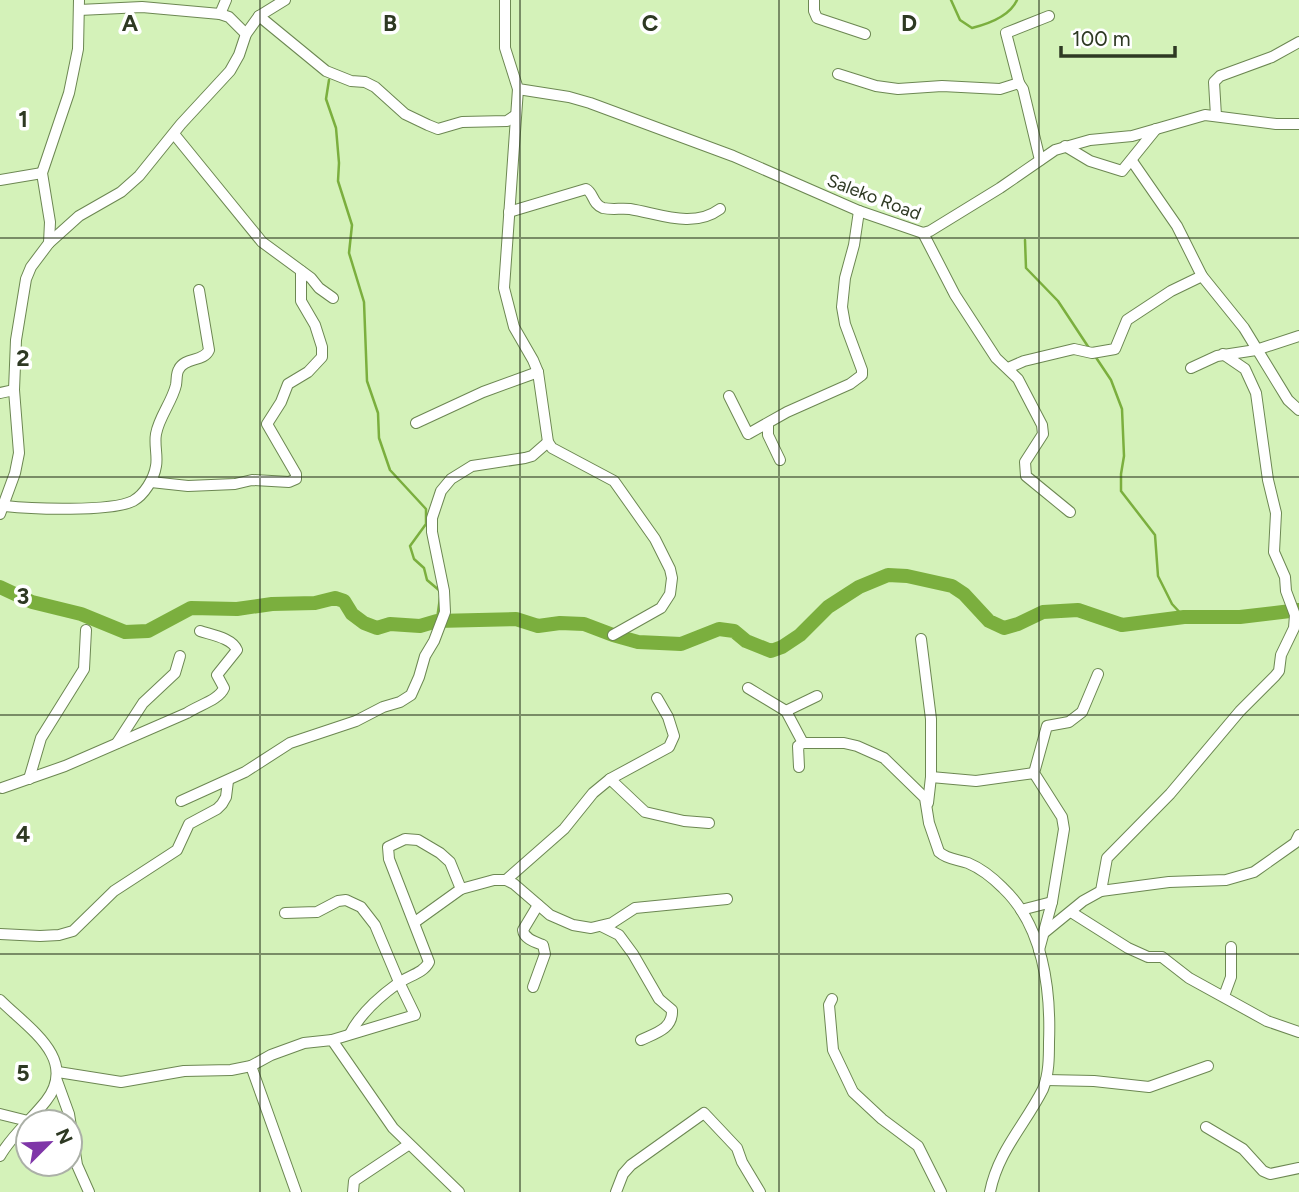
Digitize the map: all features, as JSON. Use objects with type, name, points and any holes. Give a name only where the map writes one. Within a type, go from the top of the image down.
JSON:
[{"type":"street","points":[[220,14],[226,0]]},
{"type":"street","points":[[199,290],[209,350],[205,356],[178,369],[172,398],[157,428],[156,466],[151,482],[137,498],[120,504],[76,508],[2,510],[19,453],[14,390],[16,340],[26,279],[31,267],[49,243],[79,216],[129,186],[155,159],[230,71],[246,34],[259,16],[285,0]]},
{"type":"street","points":[[505,0],[505,48],[517,89],[505,271],[507,303],[514,327],[538,372],[548,442],[552,448],[614,481],[655,538],[668,562],[672,578],[670,590],[661,608],[613,635]]},
{"type":"street","points":[[814,0],[815,14],[823,21],[865,34]]},
{"type":"street","points":[[49,243],[50,222],[42,173],[69,93],[78,49],[79,5],[220,14],[229,17],[246,34]]},
{"type":"street","points":[[259,16],[326,71],[375,87],[405,114],[438,129],[462,122],[507,121],[516,116]]},
{"type":"street","points":[[1040,160],[1006,33],[1049,16]]},
{"type":"street","points":[[1216,116],[1216,79],[1299,42]]},
{"type":"street","points":[[838,74],[876,86],[898,89],[942,86],[993,89],[1019,83]]},
{"type":"street","name":"Saleko Road","points":[[517,89],[590,103],[733,156],[859,211],[923,233],[1065,146],[1132,135],[1191,118],[1216,116],[1276,124],[1299,124]]},
{"type":"street","points":[[1065,146],[1081,157],[1116,171],[1124,170],[1156,129]]},
{"type":"street","points":[[174,134],[262,242],[333,298]]},
{"type":"street","points":[[1132,161],[1177,226],[1202,275],[1238,321],[1288,400],[1299,410]]},
{"type":"street","points":[[0,180],[42,173]]},
{"type":"street","points":[[509,212],[586,188],[591,191],[596,204],[601,208],[627,209],[656,216],[706,218],[720,209]]},
{"type":"street","points":[[729,396],[748,434],[787,412],[850,384],[862,375],[842,307],[845,278],[859,211]]},
{"type":"street","points":[[923,233],[955,295],[996,358],[1018,379],[1042,430],[1043,434],[1025,463],[1026,476],[1070,512]]},
{"type":"street","points":[[151,482],[188,486],[235,484],[251,480],[289,482],[296,479],[296,474],[267,424],[281,402],[288,384],[308,372],[323,357],[315,325],[301,301],[301,271]]},
{"type":"street","points":[[1007,368],[1065,350],[1080,348],[1093,353],[1115,349],[1127,320],[1162,296],[1202,275]]},
{"type":"street","points":[[1191,368],[1223,354],[1256,350],[1299,336]]},
{"type":"street","points":[[1101,891],[1107,858],[1161,803],[1233,718],[1275,676],[1279,671],[1280,655],[1294,628],[1294,611],[1286,591],[1285,577],[1274,552],[1276,513],[1268,480],[1256,393],[1245,369],[1223,354]]},
{"type":"street","points":[[416,424],[483,392],[538,372]]},
{"type":"street","points":[[0,393],[14,390]]},
{"type":"street","points":[[768,424],[768,435],[780,460]]},
{"type":"street","points":[[181,801],[228,781],[290,743],[356,721],[407,698],[416,686],[425,656],[445,612],[432,532],[432,518],[441,491],[451,479],[472,466],[526,458],[548,442]]},
{"type":"street","points":[[29,779],[41,738],[84,669],[86,631]]},
{"type":"street","points":[[1,787],[29,779],[117,743],[221,695],[223,684],[217,675],[237,650],[232,643],[200,631]]},
{"type":"street","points":[[921,639],[931,719],[929,823],[939,852],[980,870],[1001,886],[1021,910],[1039,950],[1049,998],[1049,1064],[1046,1080],[1001,1156],[990,1192]]},
{"type":"street","points":[[117,743],[142,703],[175,673],[180,656]]},
{"type":"street","points":[[1039,950],[1052,902],[1064,829],[1062,817],[1034,772],[1047,726],[1069,722],[1082,712],[1098,674]]},
{"type":"street","points":[[748,688],[786,711],[803,743]]},
{"type":"street","points":[[786,711],[817,696]]},
{"type":"street","points":[[506,880],[564,829],[593,793],[610,779],[669,747],[674,736],[668,717],[657,698]]},
{"type":"street","points":[[799,767],[798,746],[803,743],[844,743],[872,752],[894,767],[928,804]]},
{"type":"street","points":[[931,777],[976,781],[1034,772]]},
{"type":"street","points":[[610,779],[645,812],[684,821],[709,823]]},
{"type":"street","points":[[0,934],[40,936],[73,931],[114,891],[177,850],[189,824],[222,804],[226,797],[228,781]]},
{"type":"street","points":[[1044,933],[1083,901],[1101,891],[1169,882],[1226,880],[1254,872],[1295,843],[1299,835]]},
{"type":"street","points":[[350,1034],[365,1012],[399,982],[423,970],[429,962],[389,859],[388,847],[405,839],[418,840],[450,862],[461,889]]},
{"type":"street","points":[[415,922],[461,889],[494,880],[506,880],[550,915],[573,925],[591,928],[612,923],[635,908],[727,899]]},
{"type":"street","points":[[58,1076],[121,1082],[160,1074],[231,1070],[251,1066],[271,1055],[304,1043],[332,1040],[415,1015],[375,925],[361,907],[354,903],[338,901],[317,912],[285,913]]},
{"type":"street","points":[[1021,910],[1052,902]]},
{"type":"street","points":[[533,987],[545,954],[543,946],[528,939],[523,930],[538,905]]},
{"type":"street","points":[[1072,912],[1128,948],[1147,957],[1162,957],[1189,978],[1267,1021],[1299,1032]]},
{"type":"street","points":[[601,926],[619,934],[659,999],[672,1010],[667,1028],[641,1040]]},
{"type":"street","points":[[1224,996],[1231,977],[1231,947]]},
{"type":"street","points":[[832,999],[830,1005],[833,1050],[853,1092],[882,1119],[918,1146],[941,1192]]},
{"type":"street","points":[[0,1000],[50,1050],[56,1061],[69,1114],[77,1165],[89,1192]]},
{"type":"street","points":[[332,1040],[374,1103],[408,1145],[434,1166],[458,1192]]},
{"type":"street","points":[[251,1066],[296,1192]]},
{"type":"street","points":[[1046,1080],[1094,1081],[1149,1087],[1208,1066]]},
{"type":"street","points":[[40,1108],[47,1100],[58,1076]]},
{"type":"street","points":[[616,1192],[623,1174],[631,1165],[704,1113],[737,1148],[760,1192]]},
{"type":"street","points":[[1206,1127],[1243,1149],[1269,1174],[1299,1168]]},
{"type":"street","points":[[0,1156],[14,1136]]},
{"type":"street","points":[[353,1192],[354,1181],[408,1145]]},
{"type":"waterway","points":[[951,0],[960,20],[972,28],[1004,15],[1017,0]]},
{"type":"waterway","points":[[329,80],[326,99],[336,128],[338,181],[352,225],[349,253],[364,302],[367,381],[378,413],[379,438],[390,470],[426,509],[426,524],[410,546],[414,559],[424,568],[427,580],[440,591]]},
{"type":"waterway","points":[[1025,240],[1026,268],[1058,301],[1089,348]]},
{"type":"waterway","points":[[1095,356],[1111,380],[1122,409],[1124,456],[1121,491],[1155,535],[1158,576],[1172,604],[1184,617]]},
{"type":"waterway","points":[[0,587],[32,602],[81,614],[125,632],[148,631],[191,608],[237,609],[272,604],[315,603],[335,598],[344,601],[352,614],[364,623],[377,628],[390,624],[420,626],[437,621],[516,619],[538,626],[584,624],[638,642],[681,644],[719,629],[734,631],[746,641],[771,651],[800,635],[828,607],[859,587],[888,575],[907,576],[952,586],[964,594],[989,621],[1004,628],[1043,612],[1078,610],[1122,625],[1184,617],[1240,617],[1299,610]]},
{"type":"waterway","points":[[437,619],[440,598]]}]
